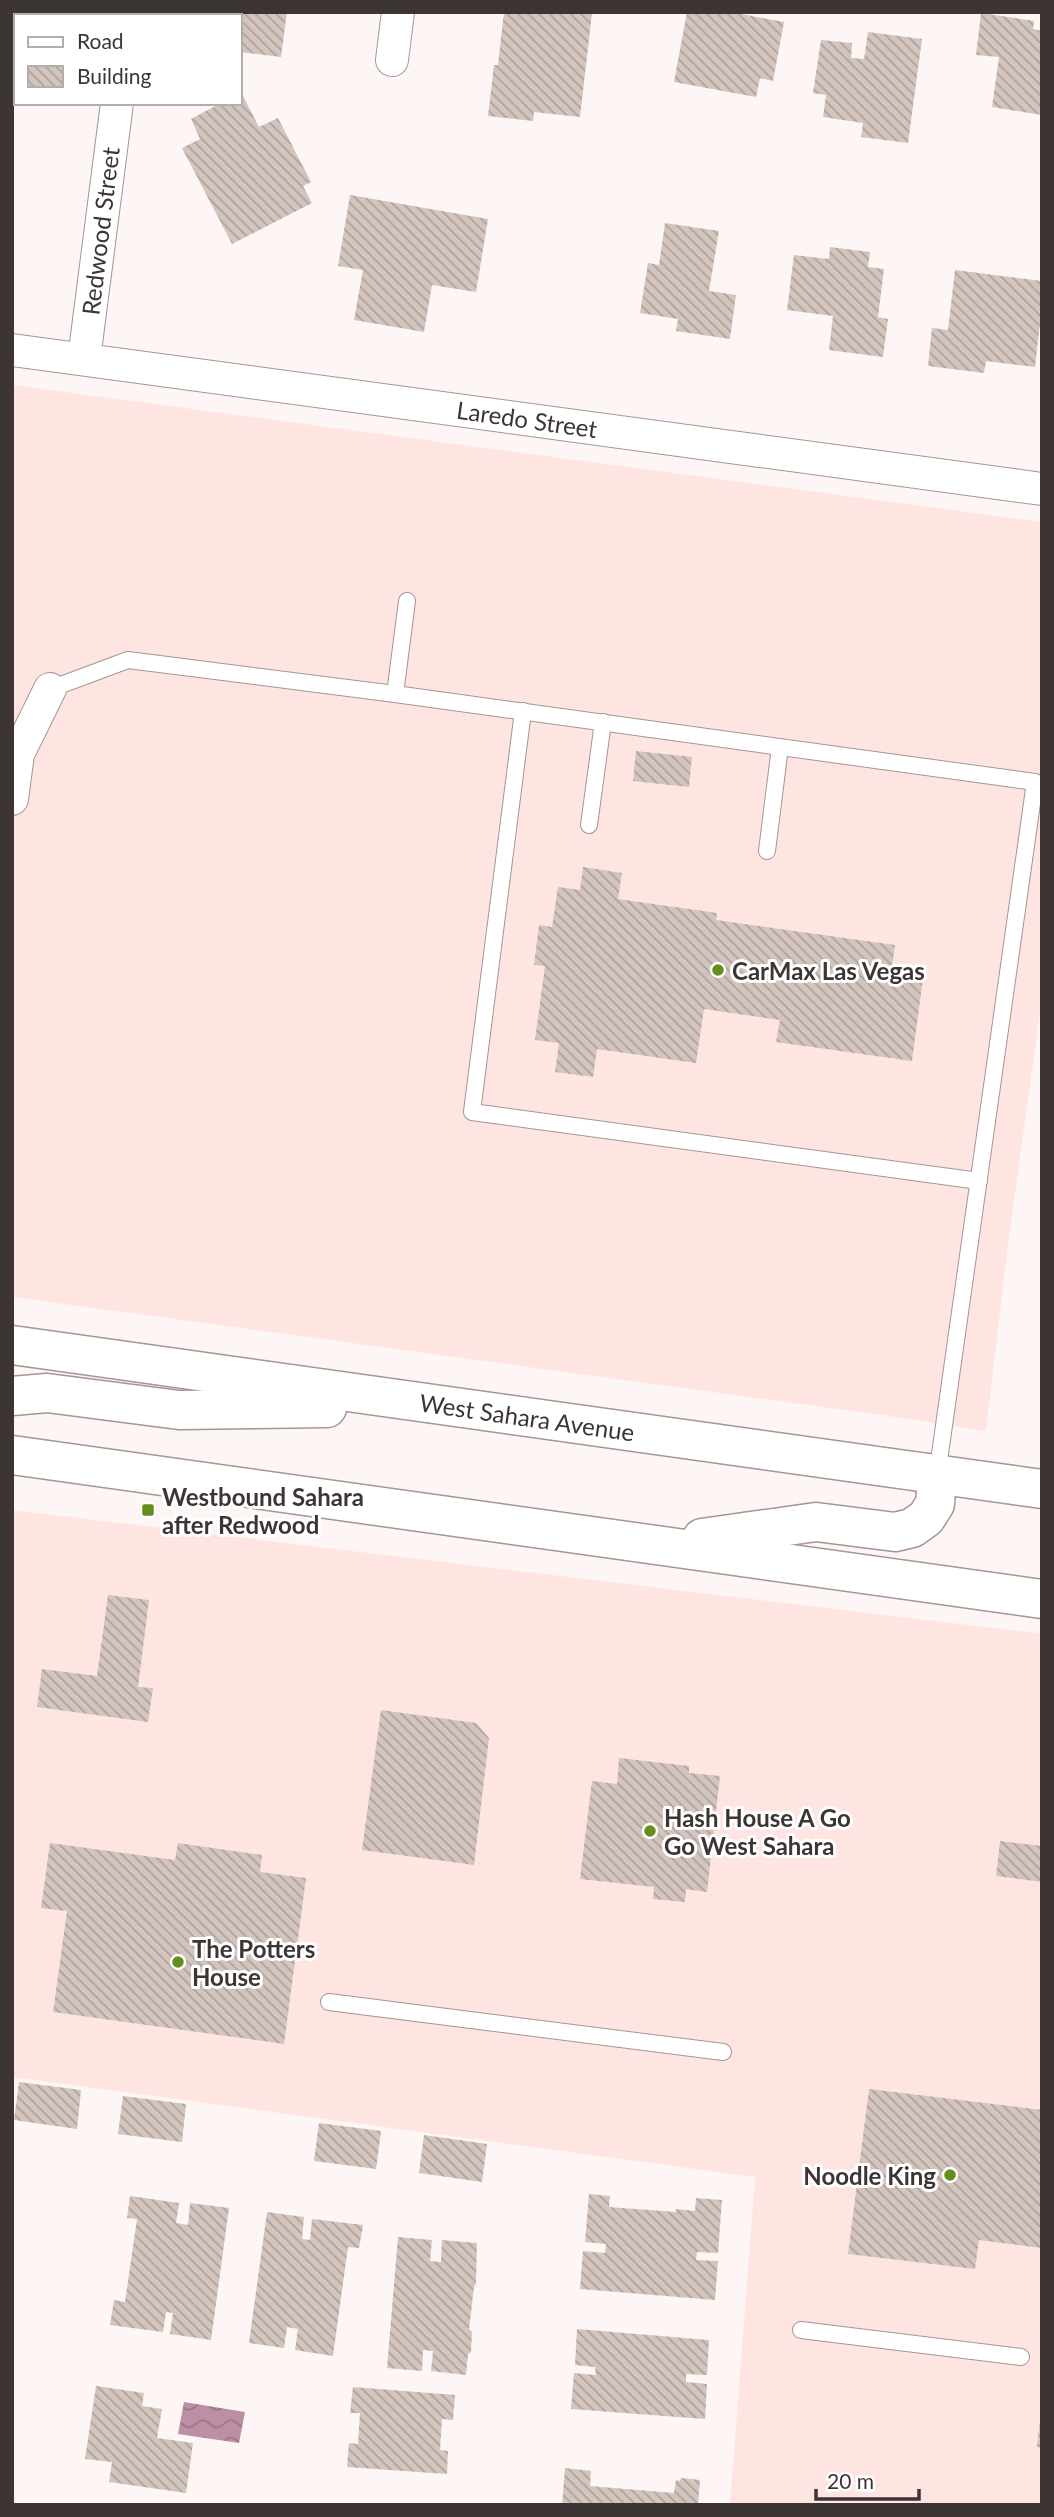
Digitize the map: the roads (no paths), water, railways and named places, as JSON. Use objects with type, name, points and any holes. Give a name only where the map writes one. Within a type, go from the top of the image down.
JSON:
[{"type":"main road","name":"West Sahara Avenue","points":[[12,1345],[1042,1489]]},
{"type":"main road","points":[[12,1396],[47,1393],[179,1410],[445,1406]]},
{"type":"main road","points":[[12,1455],[1042,1599]]},
{"type":"main road","points":[[659,1544],[816,1522],[895,1532],[912,1528],[926,1518],[935,1504],[937,1475]]},
{"type":"street","points":[[392,60],[398,12]]},
{"type":"street","name":"Redwood Street","points":[[84,359],[117,105]]},
{"type":"street","name":"Laredo Street","points":[[12,350],[1042,489]]},
{"type":"street","points":[[12,799],[18,754],[50,689]]},
{"type":"lane","points":[[395,694],[407,601]]},
{"type":"lane","points":[[50,689],[128,660],[523,711],[1035,782],[937,1475]]},
{"type":"lane","points":[[523,711],[472,1112],[979,1181]]},
{"type":"lane","points":[[589,825],[603,722]]},
{"type":"lane","points":[[767,851],[780,747]]},
{"type":"lane","points":[[329,2002],[723,2052]]},
{"type":"lane","points":[[802,2330],[1021,2357]]},
{"type":"water","points":[[184,2402],[245,2412],[239,2443],[178,2434]]},
{"type":"place","name":"CarMax Las Vegas","points":[[718,970]]},
{"type":"place","name":"Westbound Sahara after Redwood","points":[[148,1510]]},
{"type":"place","name":"Hash House A Go Go West Sahara","points":[[650,1831]]},
{"type":"place","name":"The Potters House","points":[[178,1962]]},
{"type":"place","name":"Noodle King","points":[[950,2175]]}]
